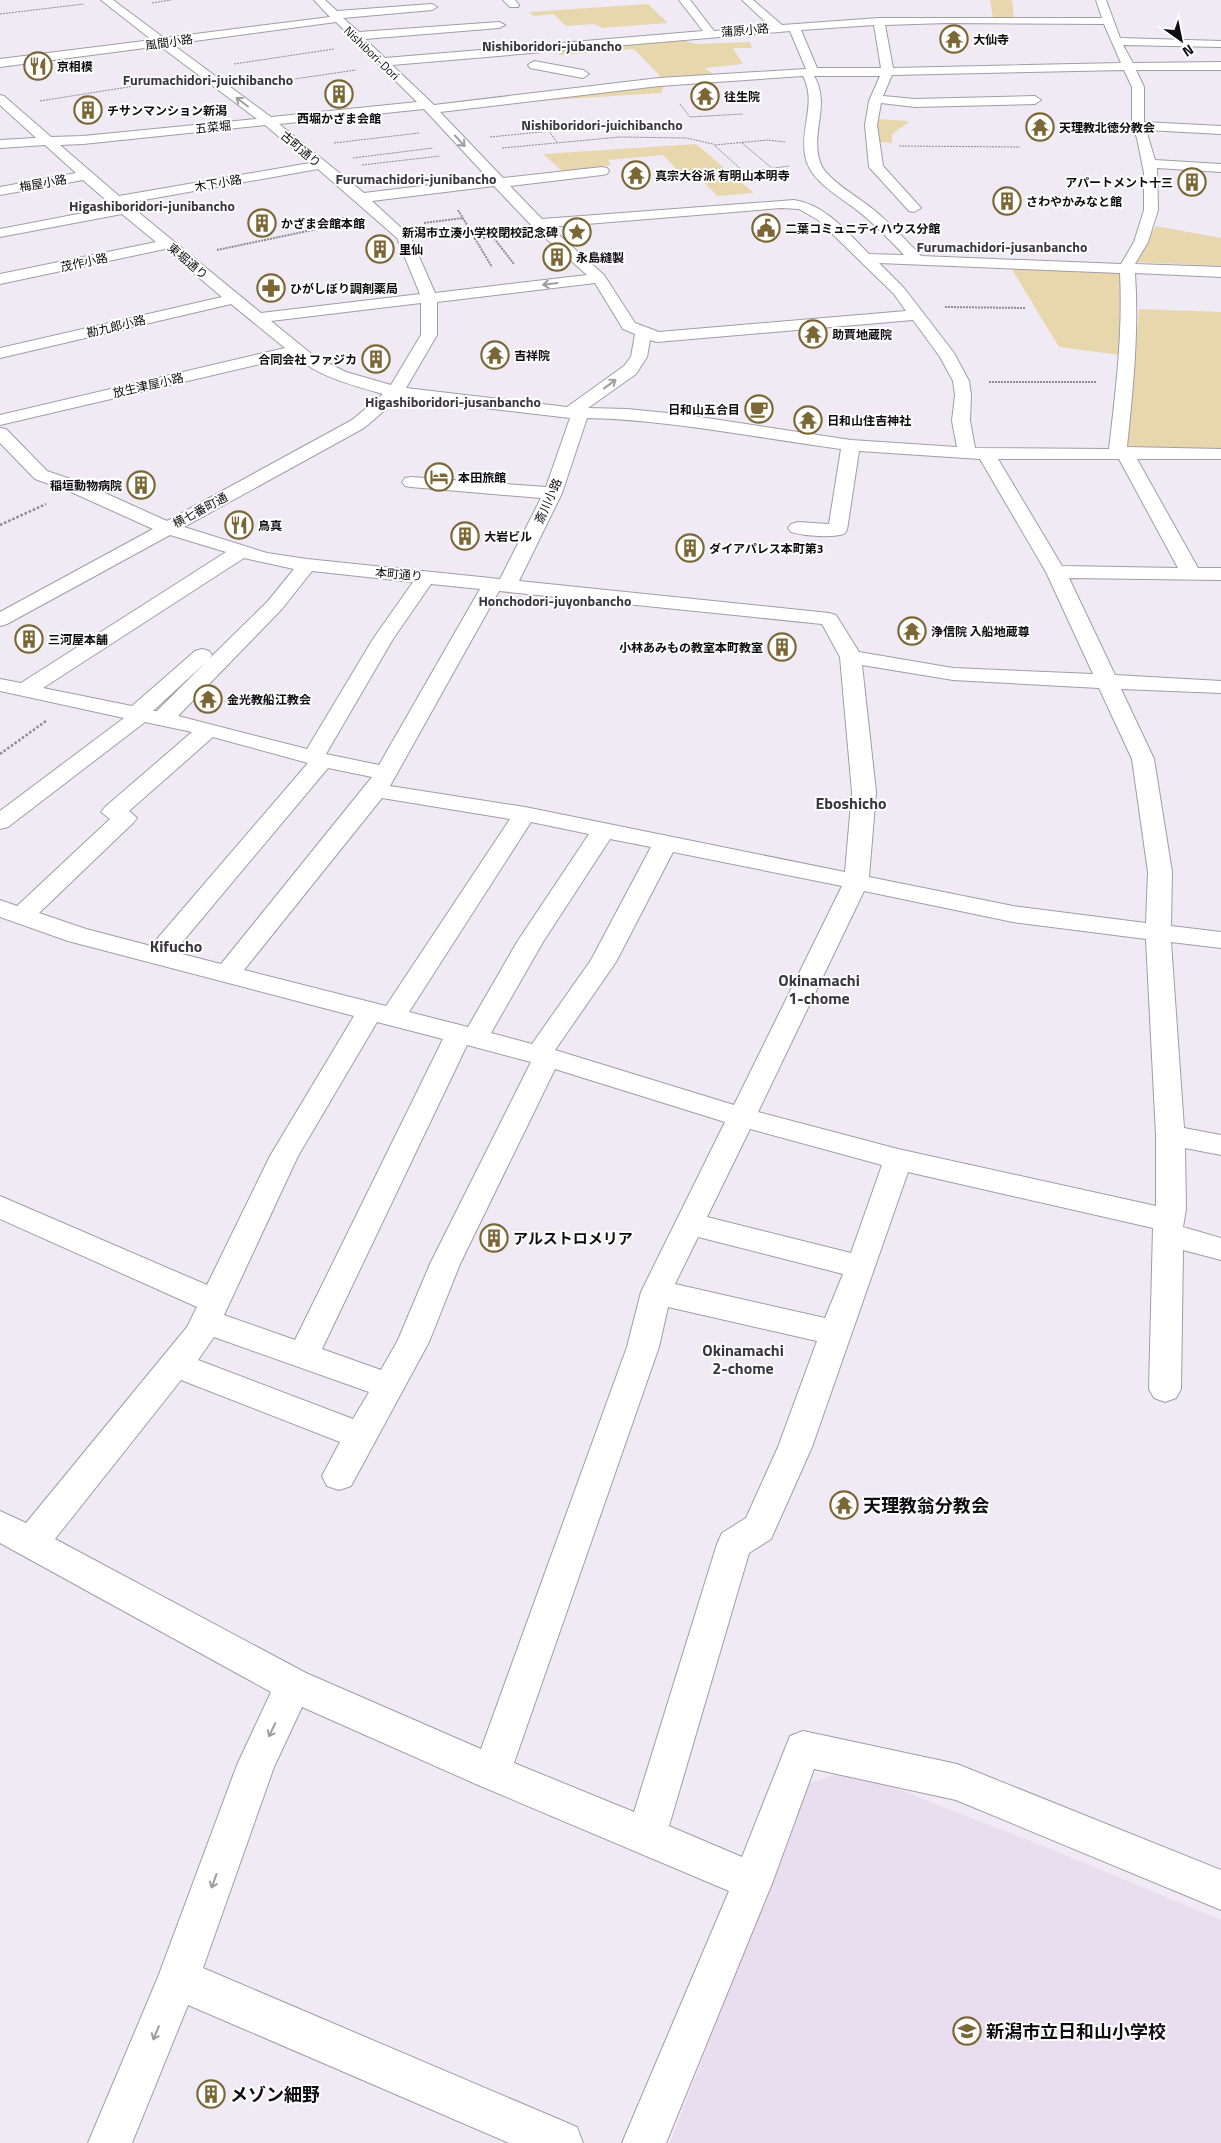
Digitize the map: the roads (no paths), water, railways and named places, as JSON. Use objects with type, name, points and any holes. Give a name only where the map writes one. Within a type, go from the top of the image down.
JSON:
[{"type":"street","name":"古町通り","points":[[107,0],[268,121],[362,198],[403,236],[429,297],[429,335],[394,392]]},
{"type":"street","points":[[684,0],[710,33]]},
{"type":"street","points":[[747,0],[778,28]]},
{"type":"street","points":[[1101,0],[1110,20],[1116,41],[1138,87],[1140,132],[1151,173],[1151,210],[1142,242],[1130,258],[1127,267],[1129,301],[1121,452],[1192,573]]},
{"type":"street","points":[[321,2],[340,2]]},
{"type":"street","name":"Nishibori-Dori","points":[[321,2],[428,107],[538,224],[598,278],[629,326],[643,332]]},
{"type":"street","name":"風間小路","points":[[0,63],[163,43],[336,17],[432,7]]},
{"type":"street","name":"蒲原小路","points":[[383,64],[794,26],[880,21],[1110,20]]},
{"type":"street","points":[[880,21],[888,72],[876,99],[871,125],[876,167],[914,208]]},
{"type":"street","points":[[355,36],[499,25]]},
{"type":"street","points":[[794,26],[814,85],[816,102],[811,141],[814,165],[836,188],[857,203],[916,259]]},
{"type":"street","points":[[1116,41],[1221,44]]},
{"type":"street","points":[[567,62],[530,68],[583,74]]},
{"type":"street","points":[[493,102],[659,82],[810,72],[1221,66]]},
{"type":"street","points":[[398,78],[417,76]]},
{"type":"street","points":[[493,102],[527,103],[660,95]]},
{"type":"street","points":[[876,99],[915,103],[1036,100]]},
{"type":"street","name":"東堀通り","points":[[4,102],[120,205],[232,299],[308,359],[340,376],[394,392],[576,413],[687,420],[782,436],[851,445],[976,453],[1121,452],[1221,454]]},
{"type":"street","name":"五菜堀","points":[[0,144],[83,140],[268,121],[493,102]]},
{"type":"street","points":[[1140,132],[1221,130]]},
{"type":"street","points":[[1140,132],[1221,142]]},
{"type":"street","points":[[1148,164],[1221,168]]},
{"type":"street","name":"木下小路","points":[[0,233],[120,205],[322,166]]},
{"type":"street","points":[[362,198],[602,171]]},
{"type":"street","name":"梅屋小路","points":[[0,191],[86,175]]},
{"type":"street","points":[[538,224],[781,204],[801,204],[811,208],[823,217],[865,258],[914,310],[948,356],[961,381],[963,395],[961,421],[976,453],[1056,572],[1144,759],[1160,872],[1158,932],[1170,1135],[1165,1389]]},
{"type":"street","name":"茂作小路","points":[[0,280],[167,244]]},
{"type":"street","points":[[865,258],[1221,272]]},
{"type":"street","points":[[257,318],[598,278]]},
{"type":"street","name":"勘九郎小路","points":[[0,353],[232,299]]},
{"type":"street","points":[[576,413],[630,370],[639,357],[643,332],[657,337],[914,310]]},
{"type":"street","name":"放生津屋小路","points":[[0,420],[297,350]]},
{"type":"street","name":"横七番町通","points":[[0,620],[358,424],[394,392]]},
{"type":"street","name":"斎川小路","points":[[227,974],[381,781],[553,493],[576,413]]},
{"type":"street","name":"本町通り","points":[[0,433],[15,459],[41,475],[78,488],[167,528],[240,552],[307,566],[829,619],[851,657]]},
{"type":"street","points":[[798,528],[838,530],[851,445]]},
{"type":"street","points":[[411,482],[553,493]]},
{"type":"street","points":[[25,690],[240,552]]},
{"type":"street","points":[[0,822],[146,716],[222,637],[241,639],[276,605],[307,566]]},
{"type":"street","points":[[1056,572],[1221,574]]},
{"type":"street","points":[[156,956],[318,758],[383,639],[426,577]]},
{"type":"street","points":[[492,1772],[643,1347],[656,1292],[856,882],[864,792],[851,657],[953,674],[1221,687]]},
{"type":"street","points":[[0,685],[209,729],[318,758],[381,781],[525,814],[1013,914],[1221,940]]},
{"type":"street","points":[[8,914],[126,818],[113,812],[209,729]]},
{"type":"street","points":[[31,1543],[198,1335],[284,1156],[381,1014],[525,814]]},
{"type":"street","points":[[303,1356],[467,1036],[604,830]]},
{"type":"street","points":[[338,1476],[413,1342],[445,1264],[543,1056],[603,962],[665,843]]},
{"type":"street","points":[[8,914],[156,956],[543,1056],[741,1117],[1168,1228],[1221,1249]]},
{"type":"street","points":[[1170,1135],[1221,1145]]},
{"type":"street","points":[[646,1836],[734,1544],[759,1528],[795,1447],[861,1268],[898,1159]]},
{"type":"street","points":[[0,1207],[303,1356],[388,1386]]},
{"type":"street","points":[[689,1224],[861,1268]]},
{"type":"street","points":[[656,1292],[836,1333]]},
{"type":"street","points":[[174,1364],[361,1436]]},
{"type":"street","points":[[0,1526],[293,1685],[492,1772],[753,1881]]},
{"type":"street","points":[[110,2143],[178,1979],[256,1765],[293,1685]]},
{"type":"street","points":[[644,2143],[753,1881],[803,1749],[957,1782],[1221,1890]]},
{"type":"street","points":[[178,1979],[561,2143]]},
{"type":"place","name":"大仙寺","points":[[954,39]]},
{"type":"place","name":"京相模","points":[[38,66]]},
{"type":"place","name":"西堀かざま会館","points":[[339,94]]},
{"type":"place","name":"往生院","points":[[705,96]]},
{"type":"place","name":"チサンマンション新潟","points":[[88,110]]},
{"type":"place","name":"天理教北徳分教会","points":[[1040,127]]},
{"type":"place","name":"真宗大谷派 有明山本明寺","points":[[636,175]]},
{"type":"place","name":"アパートメント十三","points":[[1192,182]]},
{"type":"place","name":"さわやかみなと館","points":[[1007,201]]},
{"type":"place","name":"かざま会館本館","points":[[262,223]]},
{"type":"place","name":"二葉コミュニティハウス分館","points":[[766,228]]},
{"type":"place","name":"新潟市立湊小学校閉校記念碑","points":[[577,232]]},
{"type":"place","name":"里仙","points":[[380,249]]},
{"type":"place","name":"永島縫製","points":[[557,257]]},
{"type":"place","name":"ひがしぼり調剤薬局","points":[[271,288]]},
{"type":"place","name":"助賈地蔵院","points":[[813,334]]},
{"type":"place","name":"吉祥院","points":[[495,355]]},
{"type":"place","name":"合同会社 ファジカ","points":[[376,359]]},
{"type":"place","name":"日和山五合目","points":[[759,409]]},
{"type":"place","name":"日和山住吉神社","points":[[808,420]]},
{"type":"place","name":"本田旅館","points":[[439,477]]},
{"type":"place","name":"稲垣動物病院","points":[[141,485]]},
{"type":"place","name":"鳥真","points":[[239,525]]},
{"type":"place","name":"大岩ビル","points":[[465,536]]},
{"type":"place","name":"ダイアパレス本町第3","points":[[690,548]]},
{"type":"place","name":"浄信院 入船地蔵尊","points":[[912,631]]},
{"type":"place","name":"三河屋本舗","points":[[29,639]]},
{"type":"place","name":"小林あみもの教室本町教室","points":[[782,647]]},
{"type":"place","name":"金光教船江教会","points":[[208,699]]},
{"type":"place","name":"アルストロメリア","points":[[494,1238]]},
{"type":"place","name":"天理教翁分教会","points":[[844,1505]]},
{"type":"place","name":"新潟市立日和山小学校","points":[[967,2031]]},
{"type":"place","name":"メゾン細野","points":[[211,2094]]},
{"type":"district","name":"Nishiboridori-jubancho","points":[[552,45]]},
{"type":"district","name":"Furumachidori-juichibancho","points":[[208,79]]},
{"type":"district","name":"Nishiboridori-juichibancho","points":[[602,124]]},
{"type":"district","name":"Furumachidori-junibancho","points":[[416,178]]},
{"type":"district","name":"Higashiboridori-junibancho","points":[[152,205]]},
{"type":"district","name":"Furumachidori-jusanbancho","points":[[1002,246]]},
{"type":"district","name":"Higashiboridori-jusanbancho","points":[[453,401]]},
{"type":"district","name":"Honchodori-juyonbancho","points":[[555,600]]},
{"type":"district","name":"Eboshicho","points":[[851,803]]},
{"type":"district","name":"Kifucho","points":[[176,946]]},
{"type":"district","name":"Okinamachi 1-chome","points":[[819,989]]},
{"type":"district","name":"Okinamachi 2-chome","points":[[743,1359]]}]
